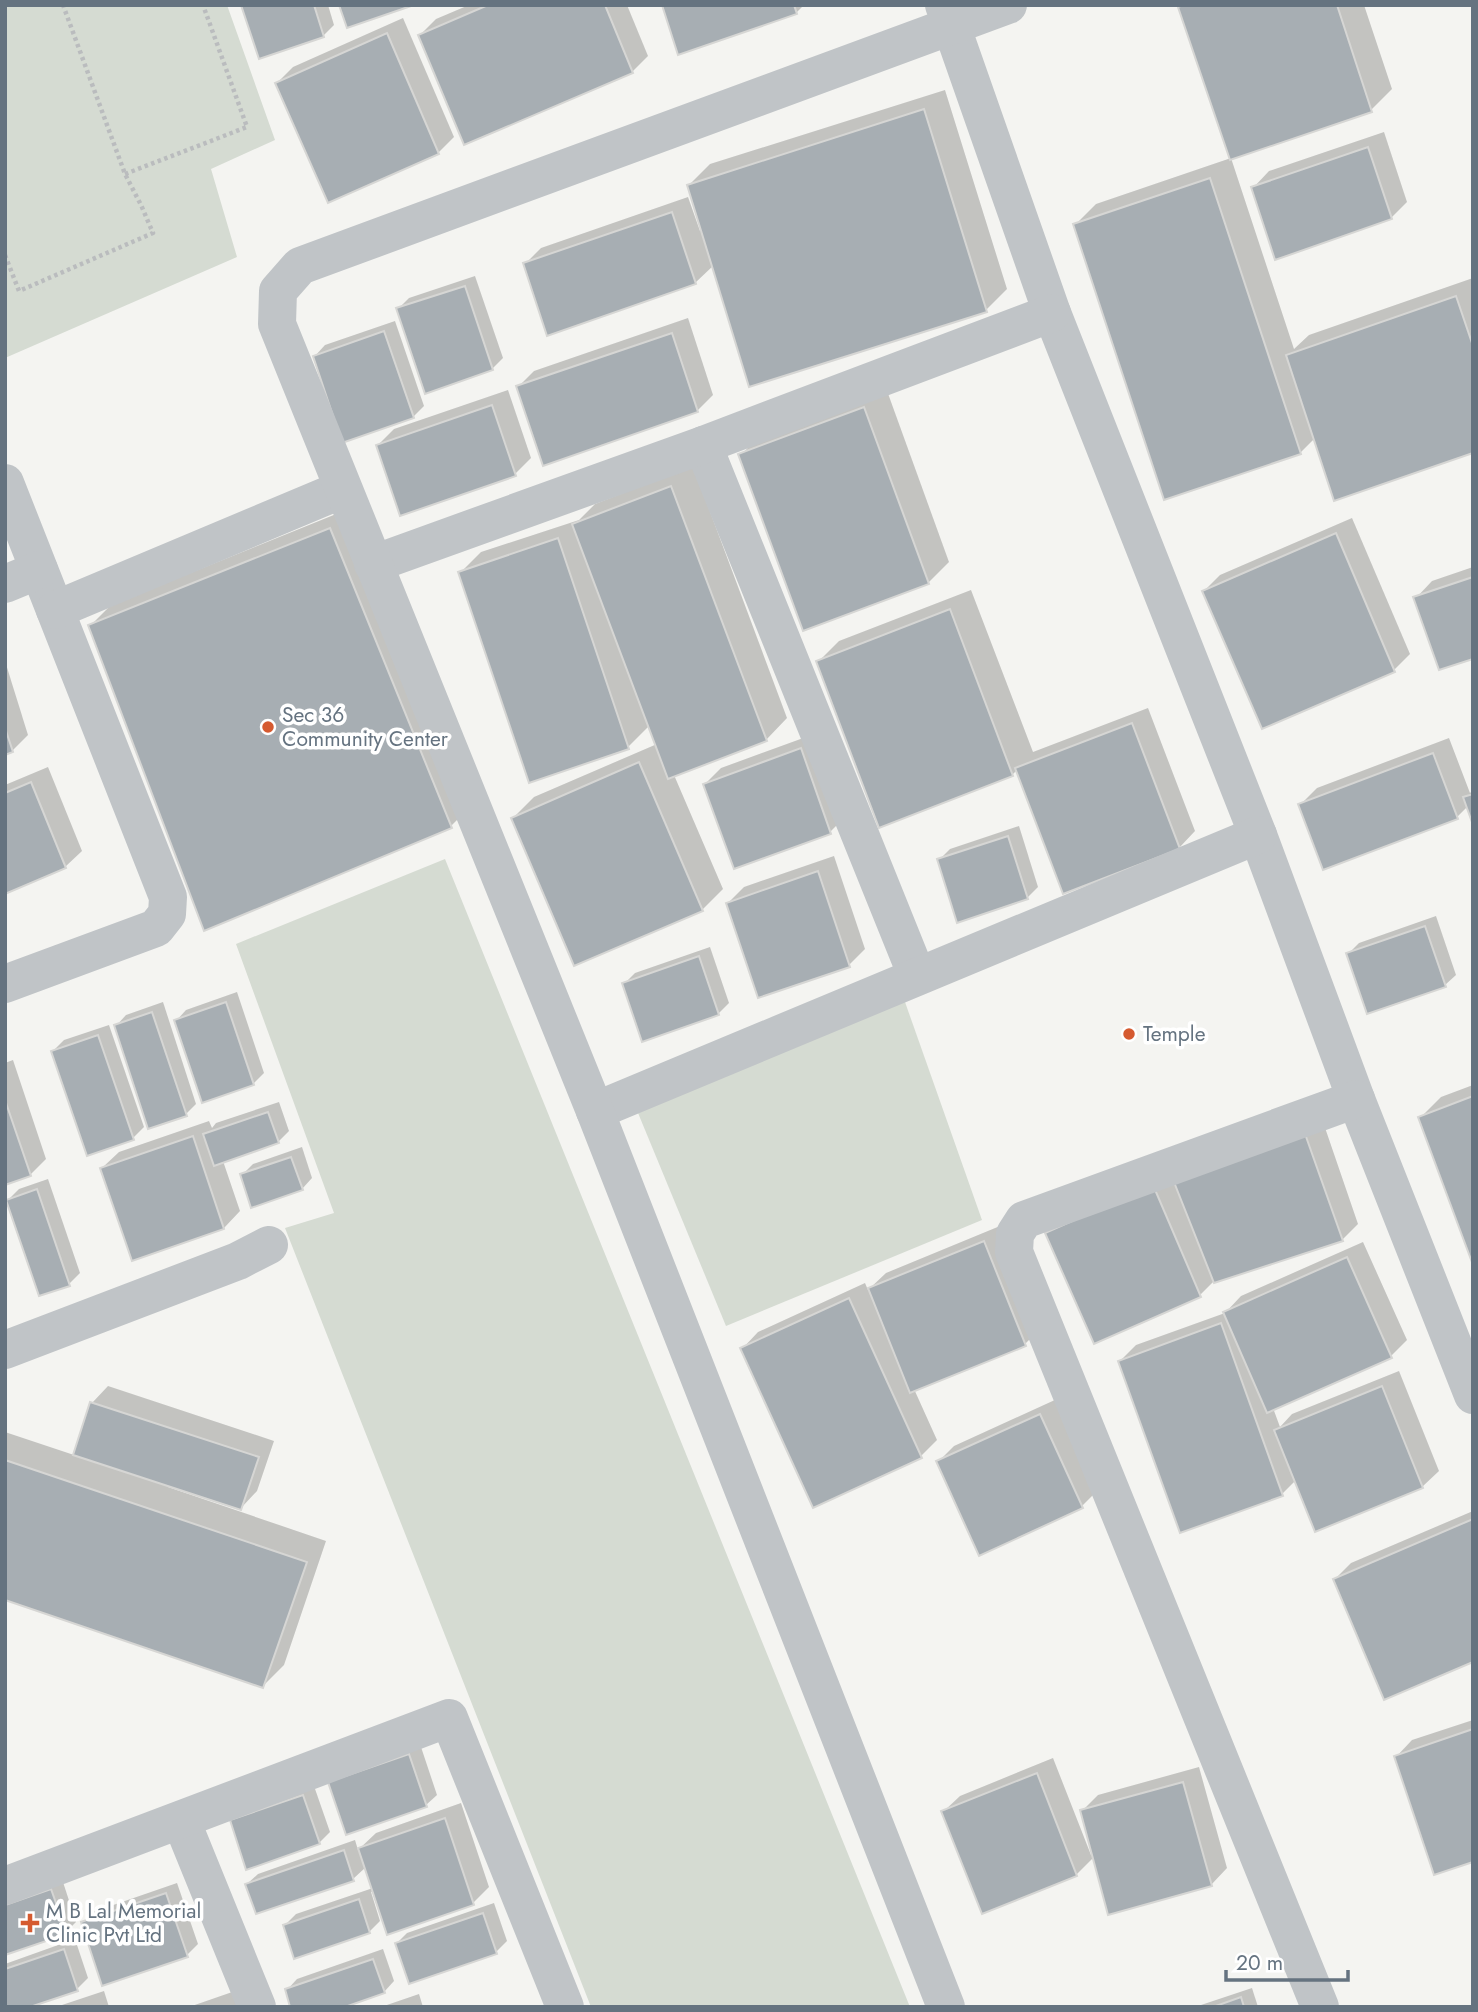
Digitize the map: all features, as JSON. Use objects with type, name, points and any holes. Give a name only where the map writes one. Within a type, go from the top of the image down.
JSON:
[{"type":"street","points":[[946,2007],[595,1111],[277,324],[278,290],[300,266],[948,16],[1009,5]]},
{"type":"street","points":[[948,16],[1052,313],[1258,835],[1356,1099],[1473,1395]]},
{"type":"street","points":[[373,564],[703,445],[1052,313]]},
{"type":"street","points":[[703,445],[917,976]]},
{"type":"street","points":[[5,483],[22,577],[55,610],[168,897],[167,914],[156,928],[5,984]]},
{"type":"street","points":[[55,610],[343,489]]},
{"type":"street","points":[[595,1111],[1258,835]]},
{"type":"street","points":[[1320,2007],[1014,1252],[1015,1234],[1024,1220],[1356,1099]]},
{"type":"street","points":[[5,1350],[238,1261],[269,1245]]},
{"type":"street","points":[[5,1886],[449,1718],[565,2007]]},
{"type":"street","points":[[181,1820],[257,2007]]},
{"type":"path","points":[[5,255],[19,291],[153,233],[125,174],[63,5]]},
{"type":"path","points":[[125,174],[247,127],[203,5]]},
{"type":"shaded area","points":[[5,5],[227,5],[275,140],[211,169],[237,257],[5,358]]},
{"type":"shaded area","points":[[445,859],[910,2007],[591,2007],[285,1228],[334,1213],[236,944]]},
{"type":"shaded area","points":[[905,1002],[982,1220],[726,1326],[631,1096]]},
{"type":"building","points":[[241,5],[314,5],[324,37],[259,59]]},
{"type":"building","points":[[339,5],[414,5],[347,28]]},
{"type":"building","points":[[488,5],[605,5],[633,73],[464,145],[418,35]]},
{"type":"building","points":[[662,5],[794,5],[797,14],[678,55]]},
{"type":"building","points":[[1337,5],[1372,112],[1230,160],[1178,7]]},
{"type":"building","points":[[387,33],[439,154],[328,203],[275,83]]},
{"type":"building","points":[[924,109],[987,312],[749,387],[687,185]]},
{"type":"building","points":[[1368,147],[1392,219],[1275,260],[1251,187]]},
{"type":"building","points":[[1210,178],[1301,454],[1164,500],[1073,224]]},
{"type":"building","points":[[672,212],[696,284],[547,336],[523,263]]},
{"type":"building","points":[[465,286],[493,370],[425,394],[396,308]]},
{"type":"building","points":[[1456,296],[1473,346],[1473,453],[1334,501],[1286,355]]},
{"type":"building","points":[[384,331],[414,418],[342,443],[313,356]]},
{"type":"building","points":[[672,333],[698,412],[543,466],[516,386]]},
{"type":"building","points":[[492,405],[516,476],[400,516],[376,445]]},
{"type":"building","points":[[864,407],[929,584],[803,631],[738,454]]},
{"type":"building","points":[[671,486],[767,741],[668,779],[572,524]]},
{"type":"building","name":"Sec 36 Community Center","points":[[330,528],[452,828],[204,931],[88,625]]},
{"type":"building","points":[[1336,533],[1395,672],[1262,729],[1202,591]]},
{"type":"building","points":[[558,538],[629,749],[529,783],[458,572]]},
{"type":"building","points":[[1473,577],[1473,659],[1439,670],[1413,597]]},
{"type":"building","points":[[950,609],[1013,776],[879,828],[816,661]]},
{"type":"building","points":[[1132,723],[1180,849],[1063,894],[1015,768]]},
{"type":"building","points":[[5,728],[13,752],[5,755]]},
{"type":"building","points":[[801,748],[831,834],[734,869],[703,784]]},
{"type":"building","points":[[1433,753],[1458,819],[1323,870],[1298,804]]},
{"type":"building","points":[[639,762],[703,911],[574,966],[511,818]]},
{"type":"building","points":[[31,782],[66,868],[5,894],[5,793]]},
{"type":"building","points":[[1473,794],[1473,825],[1463,797]]},
{"type":"building","points":[[1008,836],[1028,899],[957,923],[937,859]]},
{"type":"building","points":[[818,871],[850,967],[758,998],[726,903]]},
{"type":"building","points":[[1425,926],[1446,987],[1367,1014],[1346,953]]},
{"type":"building","points":[[699,956],[719,1015],[642,1042],[622,983]]},
{"type":"building","points":[[226,1002],[254,1085],[202,1103],[174,1020]]},
{"type":"building","points":[[152,1012],[187,1116],[148,1129],[114,1025]]},
{"type":"building","points":[[98,1035],[134,1140],[87,1156],[51,1051]]},
{"type":"building","points":[[1473,1096],[1473,1265],[1418,1117]]},
{"type":"building","points":[[5,1100],[31,1176],[5,1185]]},
{"type":"building","points":[[268,1112],[279,1143],[214,1166],[203,1134]]},
{"type":"building","points":[[1304,1131],[1343,1241],[1214,1283],[1170,1172]]},
{"type":"building","points":[[193,1136],[224,1229],[132,1261],[100,1168]]},
{"type":"building","points":[[291,1157],[303,1190],[251,1208],[240,1174]]},
{"type":"building","points":[[1153,1185],[1201,1297],[1094,1344],[1045,1233]]},
{"type":"building","points":[[37,1189],[70,1286],[39,1296],[6,1200]]},
{"type":"building","points":[[984,1241],[1026,1346],[910,1393],[868,1288]]},
{"type":"building","points":[[1347,1257],[1392,1358],[1267,1413],[1223,1312]]},
{"type":"building","points":[[849,1298],[922,1458],[813,1508],[740,1348]]},
{"type":"building","points":[[1221,1323],[1283,1496],[1180,1533],[1118,1361]]},
{"type":"building","points":[[1382,1386],[1423,1488],[1315,1532],[1274,1430]]},
{"type":"building","points":[[90,1402],[259,1457],[241,1510],[73,1455]]},
{"type":"building","points":[[1040,1414],[1083,1508],[979,1556],[936,1461]]},
{"type":"building","points":[[5,1460],[307,1562],[263,1688],[5,1600]]},
{"type":"building","points":[[1473,1519],[1473,1662],[1384,1700],[1333,1579]]},
{"type":"building","points":[[1473,1729],[1473,1862],[1434,1875],[1394,1756]]},
{"type":"building","points":[[409,1754],[427,1807],[346,1835],[328,1782]]},
{"type":"building","points":[[1037,1773],[1077,1876],[982,1914],[941,1811]]},
{"type":"building","points":[[1183,1782],[1212,1886],[1108,1915],[1080,1810]]},
{"type":"building","points":[[303,1795],[320,1844],[246,1870],[230,1820]]},
{"type":"building","points":[[445,1818],[474,1905],[387,1935],[358,1848]]},
{"type":"building","points":[[344,1850],[354,1881],[256,1914],[245,1884]]},
{"type":"building","points":[[51,1889],[67,1934],[5,1955],[5,1905]]},
{"type":"building","points":[[166,1893],[188,1957],[102,1986],[81,1922]]},
{"type":"building","points":[[359,1899],[370,1933],[294,1959],[283,1925]]},
{"type":"building","points":[[483,1913],[497,1954],[409,1984],[395,1943]]},
{"type":"building","points":[[64,1949],[78,1991],[30,2007],[5,2007],[5,1969]]},
{"type":"building","points":[[373,1959],[385,1993],[345,2007],[290,2007],[285,1989]]},
{"type":"building","points":[[1241,1997],[1244,2007],[1213,2007]]},
{"type":"place","name":"Sec 36 Community Center","points":[[268,727]]},
{"type":"place","name":"Temple","points":[[1129,1034]]},
{"type":"place","name":"M B Lal Memorial Clinic Pvt Ltd","points":[[30,1923]]}]
